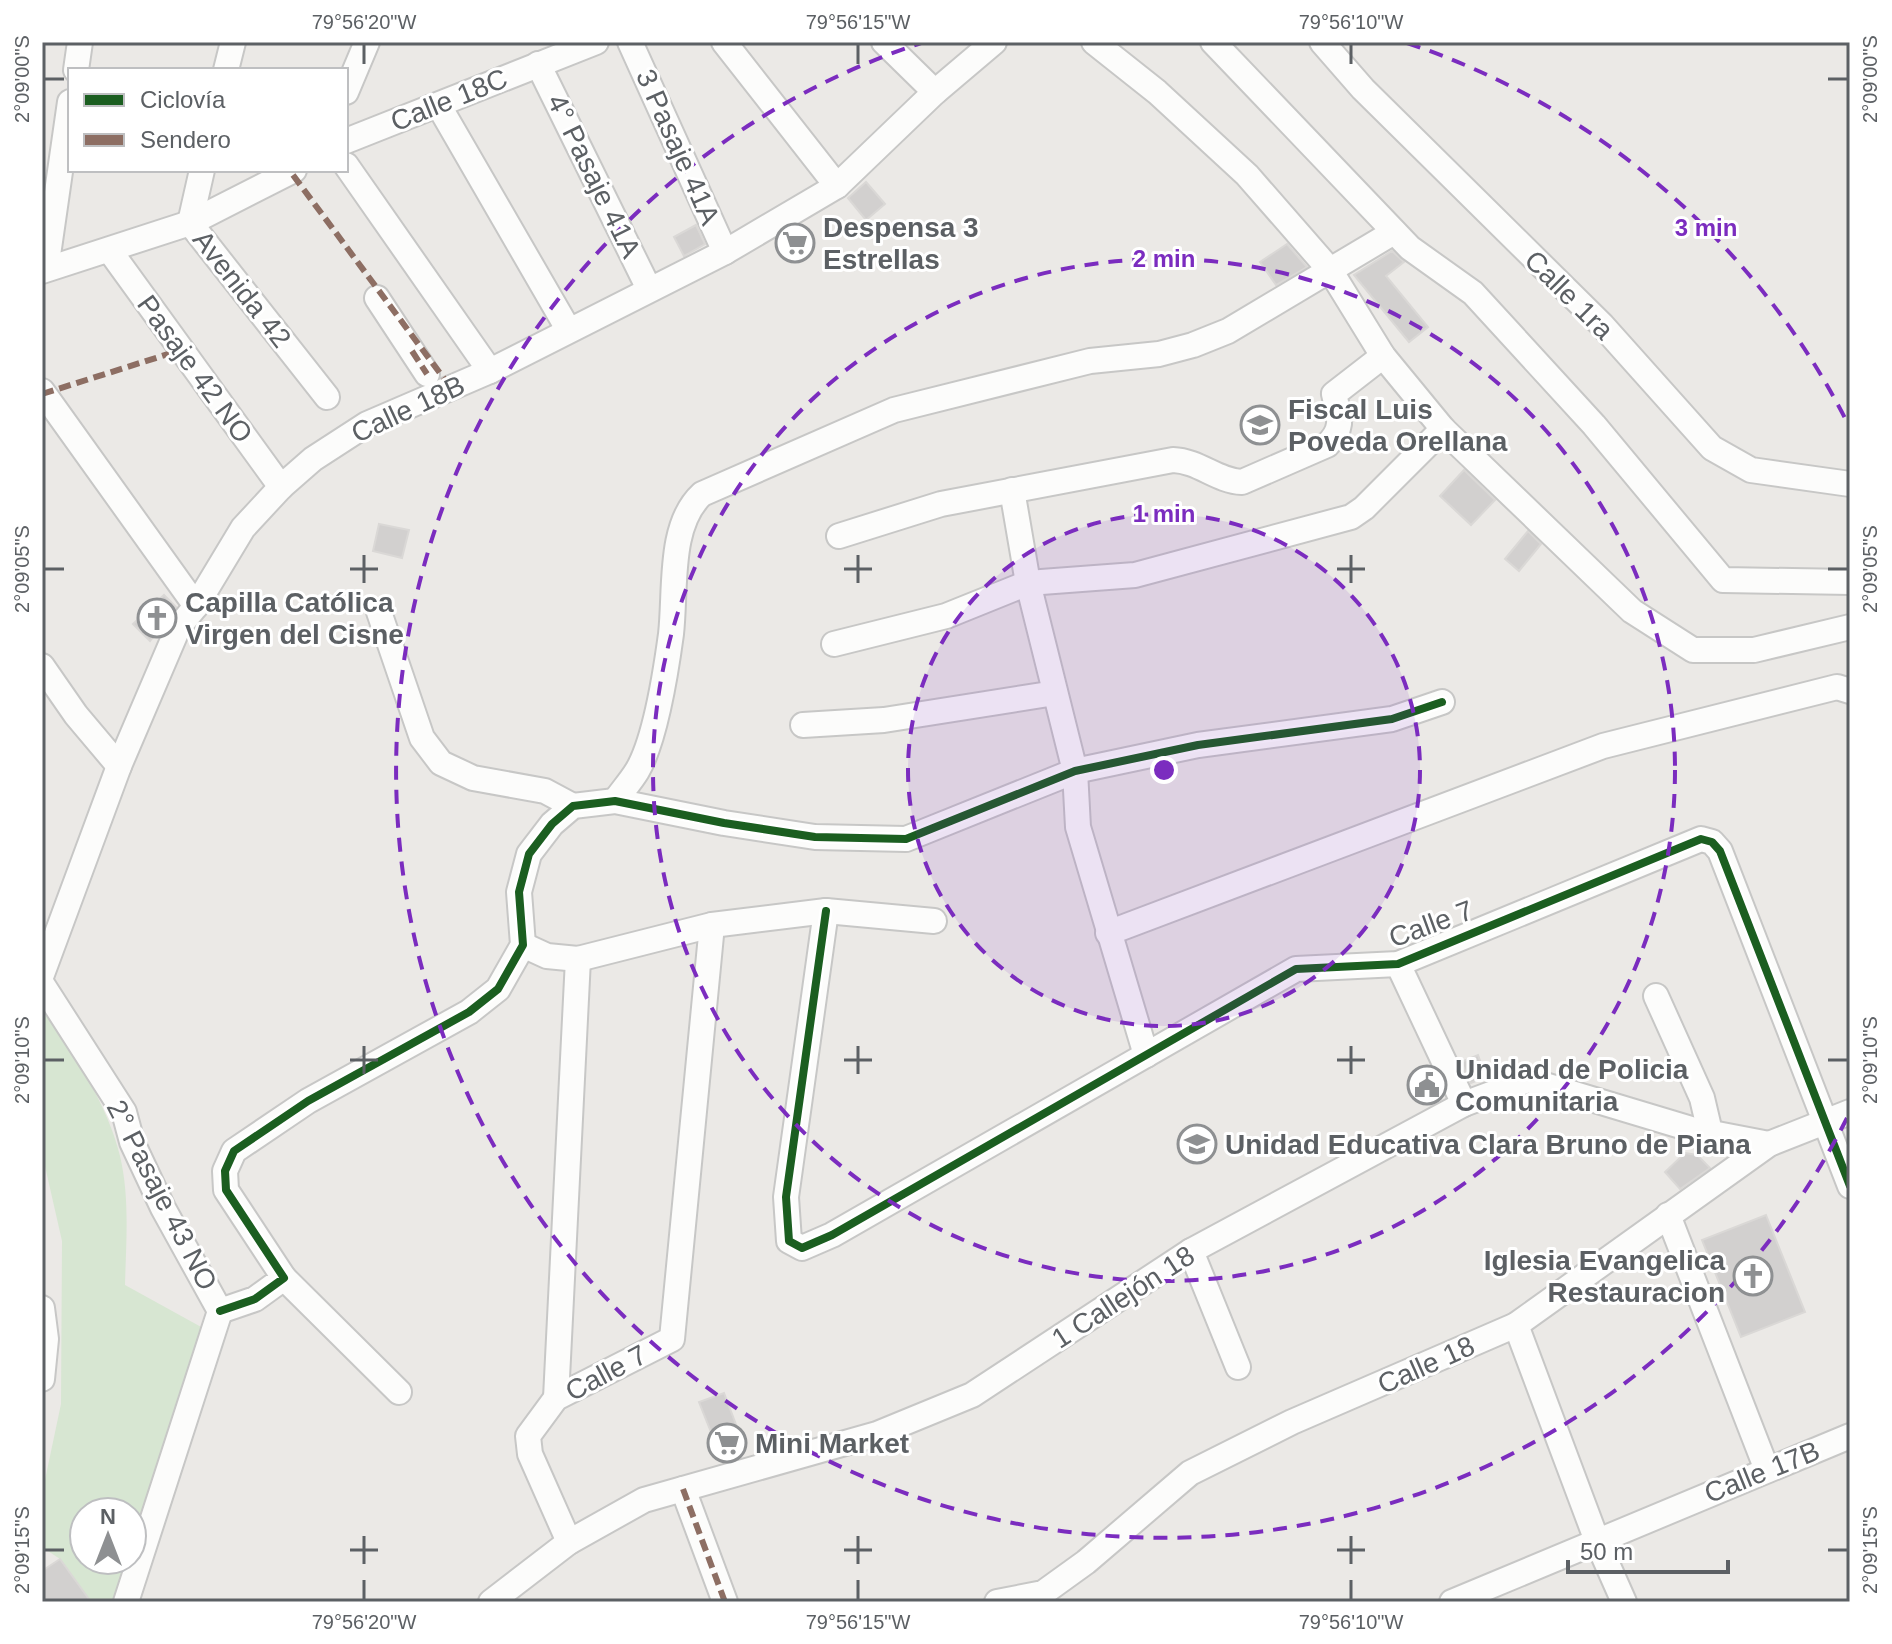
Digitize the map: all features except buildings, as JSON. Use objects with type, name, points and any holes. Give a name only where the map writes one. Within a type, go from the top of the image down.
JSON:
[{"type":"street","points":[[76,68],[80,42]]},
{"type":"street","points":[[226,68],[233,42]]},
{"type":"street","points":[[348,87],[367,42]]},
{"type":"street","name":"Calle 18C","points":[[348,140],[596,42]]},
{"type":"street","name":"3 Pasaje 41A","points":[[630,42],[725,252]]},
{"type":"street","points":[[724,42],[837,186]]},
{"type":"street","points":[[884,42],[935,92]]},
{"type":"street","name":"Calle 18B","points":[[42,974],[119,766],[178,628],[196,606],[243,528],[281,487],[313,459],[367,424],[490,371],[725,252],[837,186],[935,92],[994,42]]},
{"type":"street","points":[[1094,42],[1157,92],[1247,175],[1330,270],[1383,356],[1443,429],[1632,611],[1693,650],[1754,650],[1850,627]]},
{"type":"street","points":[[1213,42],[1410,248],[1473,293],[1594,425],[1723,580],[1850,582]]},
{"type":"street","name":"Calle 1ra","points":[[1322,42],[1363,89],[1602,325],[1712,448],[1751,470],[1850,484]]},
{"type":"street","name":"4° Pasaje 41A","points":[[538,64],[649,289]]},
{"type":"street","points":[[439,106],[568,329]]},
{"type":"street","points":[[68,115],[44,270],[190,223],[290,172]]},
{"type":"street","points":[[348,168],[490,371]]},
{"type":"street","name":"Avenida 42","points":[[202,172],[190,223],[327,397]]},
{"type":"street","points":[[615,801],[638,769],[660,701],[671,635],[681,528],[688,506],[702,494],[894,410],[1090,361],[1159,354],[1193,345],[1228,331],[1394,232]]},
{"type":"street","name":"Pasaje 42 NO","points":[[110,251],[281,487]]},
{"type":"street","points":[[377,298],[427,374]]},
{"type":"street","points":[[839,536],[941,504],[1173,460],[1204,466],[1228,481],[1242,482],[1327,445],[1338,434],[1341,423],[1334,394],[1383,356]]},
{"type":"street","points":[[42,391],[196,606]]},
{"type":"street","points":[[834,644],[946,616],[1028,583],[1135,575],[1351,517],[1364,508],[1443,429]]},
{"type":"street","points":[[1012,490],[1028,583],[1075,771],[1078,827],[1146,1055]]},
{"type":"street","points":[[379,612],[422,738],[441,763],[473,778],[545,791],[573,806]]},
{"type":"street","points":[[42,666],[76,715],[119,766]]},
{"type":"street","points":[[1108,933],[1603,746],[1837,687],[1850,691]]},
{"type":"street","points":[[803,725],[884,720],[1055,693]]},
{"type":"street","points":[[399,1392],[284,1278],[226,1190],[225,1171],[234,1151],[308,1101],[469,1012],[498,989],[523,945],[519,892],[529,854],[552,824],[573,806],[615,801],[815,837],[906,839],[1075,771],[1198,745],[1392,719],[1442,702]]},
{"type":"street","name":"Calle 7","points":[[826,911],[786,1197],[789,1241],[802,1248],[832,1235],[1296,969],[1398,964],[1701,839],[1712,842],[1720,851],[1850,1186]]},
{"type":"street","points":[[523,945],[547,956],[578,959],[712,925],[826,911],[934,921]]},
{"type":"street","name":"Calle 7","points":[[569,1542],[528,1443],[531,1428],[556,1398],[672,1339],[712,925]]},
{"type":"street","points":[[556,1398],[578,959]]},
{"type":"street","points":[[1398,964],[1464,1104]]},
{"type":"street","name":"2° Pasaje 43 NO","points":[[42,984],[124,1112],[132,1142],[163,1208],[220,1311],[126,1602]]},
{"type":"street","points":[[1656,996],[1705,1107],[1710,1132]]},
{"type":"street","name":"1 Callejón 18","points":[[491,1602],[569,1542],[644,1500],[877,1434],[972,1395],[1191,1251],[1464,1104],[1528,1080],[1710,1132],[1769,1144]]},
{"type":"street","name":"Calle 18","points":[[997,1602],[1043,1593],[1086,1562],[1190,1473],[1292,1422],[1516,1325],[1769,1144],[1850,1112]]},
{"type":"street","points":[[1668,1215],[1767,1470]]},
{"type":"street","points":[[1191,1251],[1238,1367]]},
{"type":"street","points":[[220,1311],[255,1299],[284,1278]]},
{"type":"street","points":[[42,1308],[46,1339],[42,1379]]},
{"type":"street","points":[[1516,1325],[1597,1541],[1624,1602]]},
{"type":"street","name":"Calle 17B","points":[[1452,1602],[1850,1436]]},
{"type":"street","points":[[683,1489],[725,1602]]},
{"type":"green space","points":[[42,1004],[87,1077],[106,1116],[120,1156],[127,1220],[125,1285],[203,1328],[148,1516],[148,1496],[68,1496],[68,1570],[60,1559],[42,1547],[42,1494],[61,1404],[62,1241],[42,1153]]},
{"type":"green space","points":[[72,1576],[126,1576],[116,1602],[91,1602]]},
{"type":"marked path","points":[[293,175],[451,388]]},
{"type":"marked path","points":[[42,394],[181,350]]},
{"type":"marked path","points":[[412,351],[427,374]]},
{"type":"marked path","points":[[683,1489],[725,1602]]},
{"type":"cycle path","points":[[220,1311],[255,1299],[284,1278],[226,1190],[225,1171],[234,1151],[308,1101],[469,1012],[498,989],[523,945],[519,892],[529,854],[552,824],[573,806],[615,801],[815,837],[906,839],[1075,771],[1198,745],[1392,719],[1442,702]]},
{"type":"cycle path","points":[[826,911],[786,1197],[789,1241],[802,1248],[832,1235],[1296,969],[1398,964],[1701,839],[1712,842],[1720,851],[1850,1186]]},
{"type":"place","name":"Despensa 3 Estrellas","points":[[795,243]]},
{"type":"place","name":"Fiscal Luis Poveda Orellana","points":[[1260,425]]},
{"type":"place","name":"Capilla Católica Virgen del Cisne","points":[[157,618]]},
{"type":"place","name":"Unidad de Policia Comunitaria","points":[[1427,1085]]},
{"type":"place","name":"Unidad Educativa Clara Bruno de Piana","points":[[1197,1144]]},
{"type":"place","name":"Iglesia Evangelica Restauracion","points":[[1753,1276]]},
{"type":"place","name":"Mini Market","points":[[727,1443]]}]
